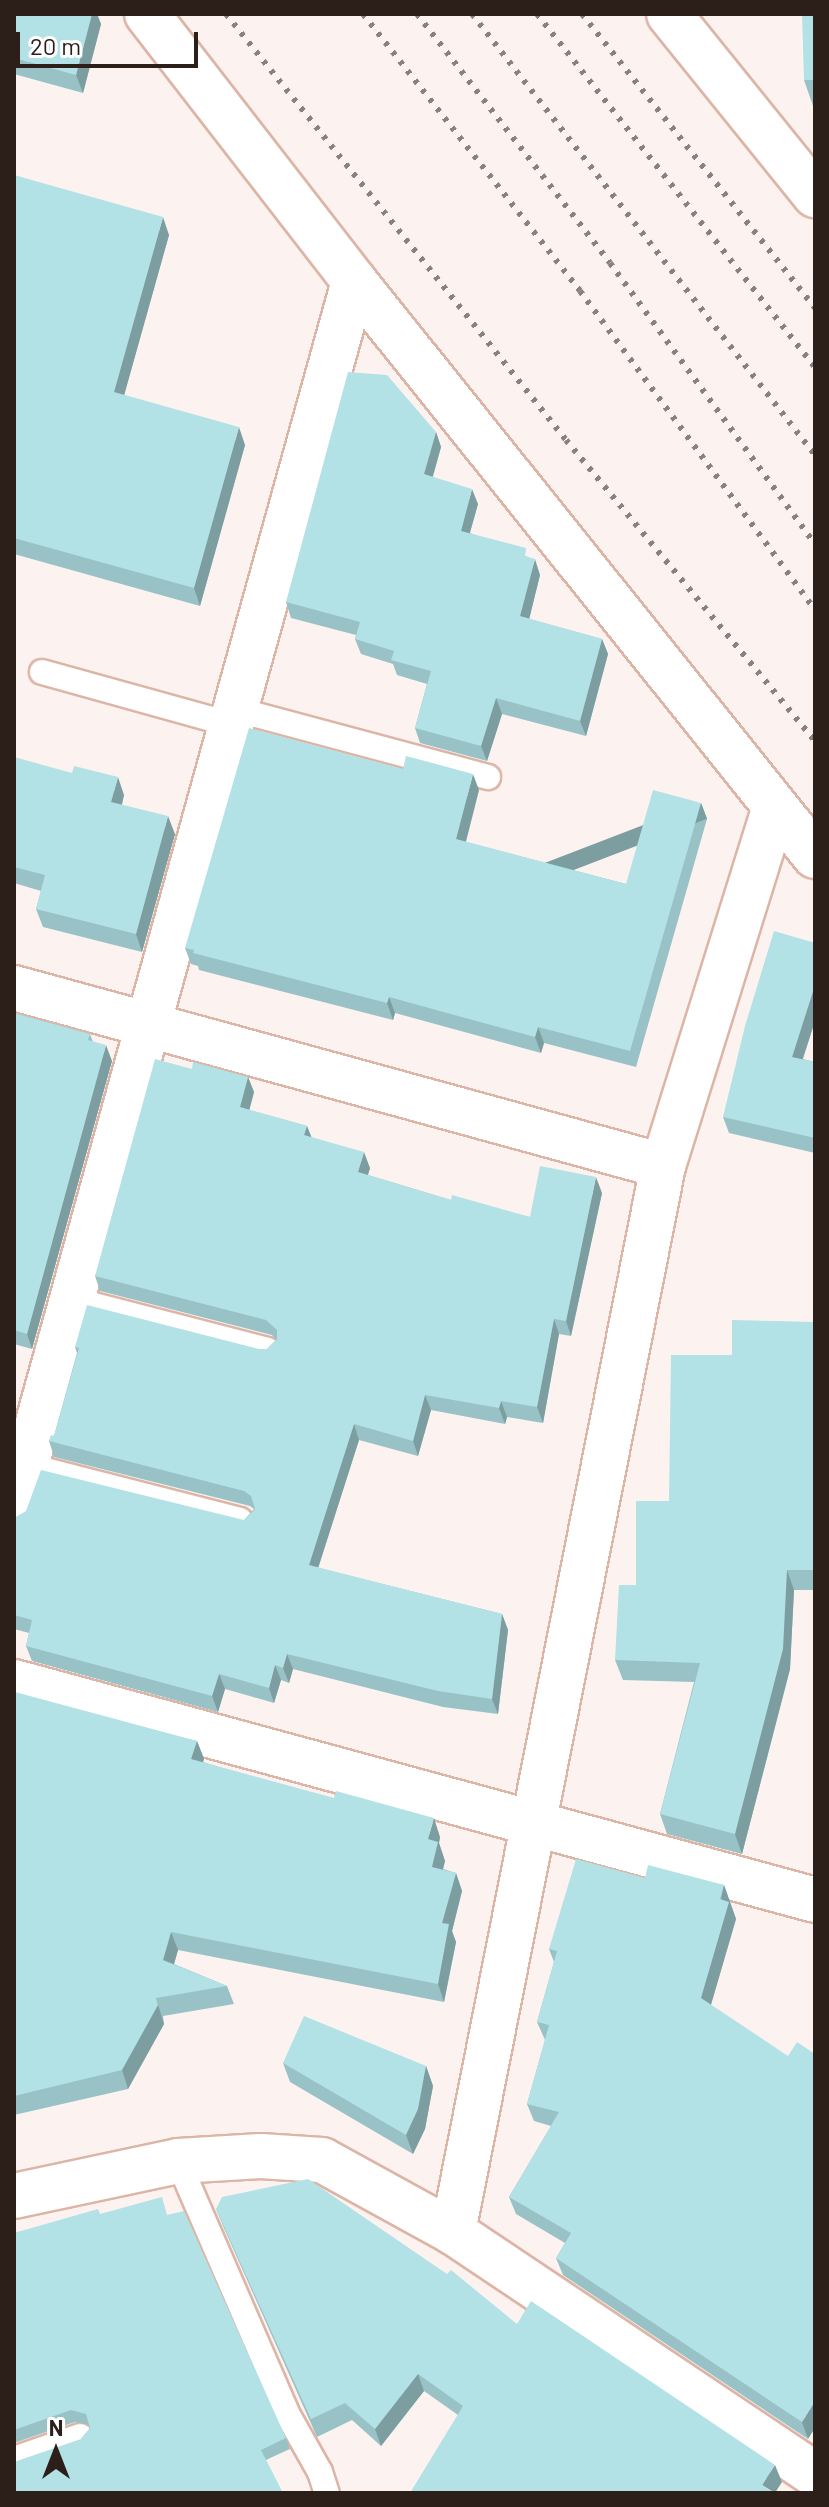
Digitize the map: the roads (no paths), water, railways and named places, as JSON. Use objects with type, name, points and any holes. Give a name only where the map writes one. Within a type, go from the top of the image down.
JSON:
[{"type":"street","points":[[147,14],[354,281],[815,856]]},
{"type":"street","points":[[669,14],[815,195]]},
{"type":"street","points":[[14,1509],[146,1023],[354,281]]},
{"type":"street","points":[[453,2232],[663,1166],[775,807]]},
{"type":"street","points":[[14,988],[663,1166]]},
{"type":"street","points":[[14,1682],[815,1900]]},
{"type":"street","points":[[14,2196],[178,2161],[261,2156],[322,2160],[453,2232],[815,2474]]},
{"type":"lane","points":[[42,672],[488,777]]},
{"type":"lane","points":[[71,1299],[268,1350]]},
{"type":"lane","points":[[26,1465],[246,1521]]},
{"type":"lane","points":[[178,2161],[289,2417],[320,2472],[327,2493]]},
{"type":"lane","points":[[14,2459],[80,2436]]},
{"type":"railway","points":[[226,14],[566,440],[815,741]]},
{"type":"railway","points":[[363,14],[580,291],[815,610]]},
{"type":"railway","points":[[417,14],[610,263],[815,544]]},
{"type":"railway","points":[[472,14],[815,455]]},
{"type":"railway","points":[[537,14],[815,367]]},
{"type":"railway","points":[[582,14],[815,308]]}]
